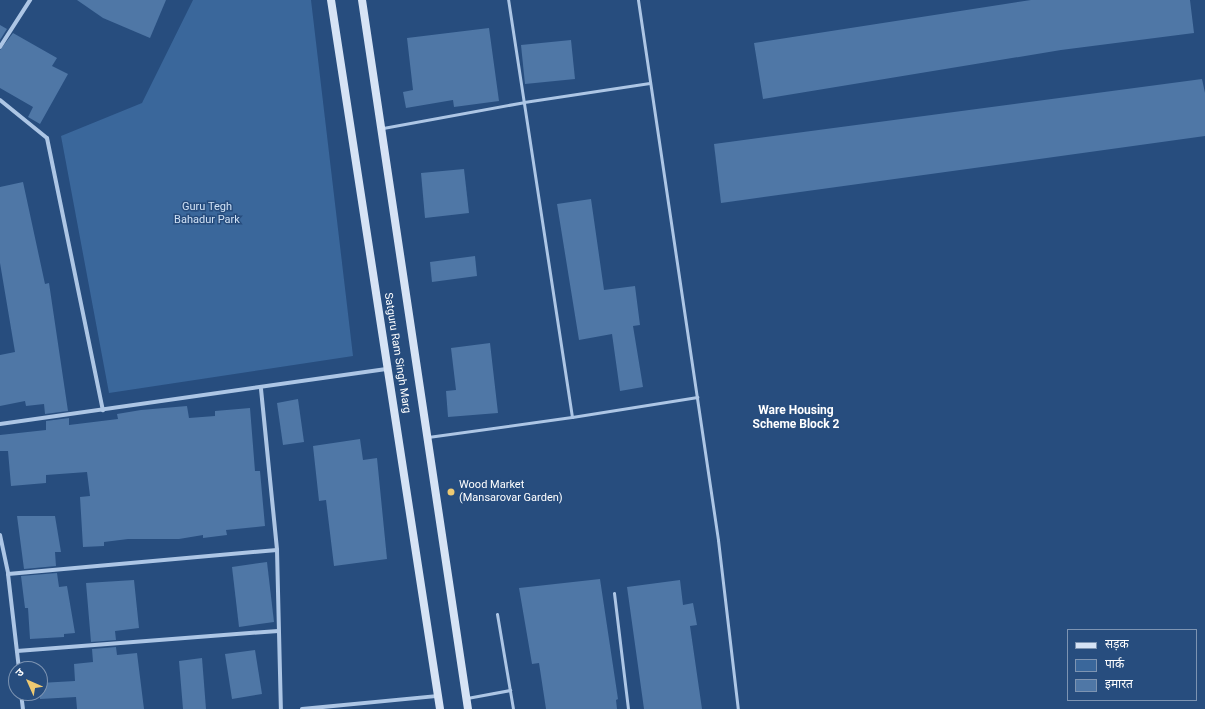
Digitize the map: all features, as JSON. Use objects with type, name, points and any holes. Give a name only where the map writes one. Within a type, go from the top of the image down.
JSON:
[{"type":"main road","name":"Satguru Ram Singh Marg","points":[[331,0],[440,709]]},
{"type":"main road","name":"Satguru Ram Singh Marg","points":[[362,0],[468,709]]},
{"type":"street","points":[[0,47],[30,0]]},
{"type":"street","points":[[0,100],[47,138],[103,410]]},
{"type":"street","points":[[0,424],[261,389],[388,369]]},
{"type":"street","points":[[261,389],[277,550],[281,709]]},
{"type":"street","points":[[0,535],[8,574],[18,661]]},
{"type":"street","points":[[8,574],[277,550]]},
{"type":"street","points":[[17,651],[278,631]]},
{"type":"street","points":[[302,709],[348,707],[438,696]]},
{"type":"lane","points":[[508,0],[572,416]]},
{"type":"lane","points":[[638,0],[718,540],[738,709]]},
{"type":"lane","points":[[381,129],[524,102],[650,83]]},
{"type":"lane","points":[[428,437],[697,397]]},
{"type":"lane","points":[[614,593],[628,709]]},
{"type":"lane","points":[[497,614],[513,709]]},
{"type":"lane","points":[[467,698],[510,690]]},
{"type":"green space","name":"Guru Tegh Bahadur Park","points":[[193,0],[311,0],[353,356],[109,393],[61,136],[142,103]]},
{"type":"building","points":[[77,0],[166,0],[150,38],[103,18]]},
{"type":"building","points":[[1031,0],[1190,0],[1194,33],[1061,50],[763,99],[754,43]]},
{"type":"building","points":[[0,25],[7,29],[0,40]]},
{"type":"building","points":[[489,28],[499,101],[454,107],[453,100],[406,108],[403,92],[413,90],[407,38]]},
{"type":"building","points":[[13,33],[57,58],[52,66],[68,74],[40,124],[28,117],[33,107],[0,88],[0,50]]},
{"type":"building","points":[[571,40],[575,79],[525,84],[521,45]]},
{"type":"building","points":[[1202,79],[1205,93],[1205,136],[721,203],[714,144]]},
{"type":"building","points":[[464,169],[469,213],[425,218],[421,173]]},
{"type":"building","points":[[23,182],[45,284],[49,283],[68,411],[45,414],[44,404],[26,406],[25,401],[0,406],[0,355],[15,352],[0,263],[0,187]]},
{"type":"building","points":[[591,199],[604,290],[635,286],[640,325],[633,326],[643,387],[620,391],[612,334],[579,340],[557,204]]},
{"type":"building","points":[[475,256],[477,276],[432,282],[430,262]]},
{"type":"building","points":[[490,343],[498,413],[448,417],[446,391],[456,390],[451,348]]},
{"type":"building","points":[[298,399],[304,442],[283,445],[277,403]]},
{"type":"building","points":[[187,406],[189,418],[215,416],[215,411],[250,408],[255,471],[260,471],[265,526],[226,530],[227,535],[203,538],[203,535],[179,539],[128,539],[104,542],[104,546],[83,547],[80,497],[90,496],[87,472],[46,475],[46,483],[11,486],[8,451],[0,451],[0,435],[46,430],[46,421],[69,418],[69,425],[118,419],[117,414],[141,410]]},
{"type":"building","points":[[360,439],[363,460],[377,458],[387,559],[334,566],[326,500],[319,501],[313,446]]},
{"type":"building","points":[[17,516],[55,516],[61,552],[55,552],[56,566],[24,569]]},
{"type":"building","points":[[267,562],[274,622],[239,627],[232,567]]},
{"type":"building","points":[[57,573],[59,587],[67,586],[75,633],[64,634],[64,637],[30,639],[28,608],[25,608],[21,576]]},
{"type":"building","points":[[600,579],[618,699],[616,700],[617,709],[546,709],[539,663],[532,664],[519,588]]},
{"type":"building","points":[[134,580],[139,628],[115,631],[116,640],[91,642],[86,583]]},
{"type":"building","points":[[680,580],[683,605],[693,603],[697,625],[690,626],[702,709],[644,709],[627,587]]},
{"type":"building","points":[[116,647],[117,655],[137,653],[144,709],[77,709],[76,697],[48,699],[48,683],[75,681],[74,664],[93,662],[92,649]]},
{"type":"building","points":[[255,650],[262,694],[232,699],[225,654]]},
{"type":"building","points":[[202,658],[206,709],[183,709],[179,661]]},
{"type":"place","name":"Wood Market (Mansarovar Garden)","points":[[451,492]]},
{"type":"district","name":"Ware Housing Scheme Block 2","points":[[796,418]]}]
